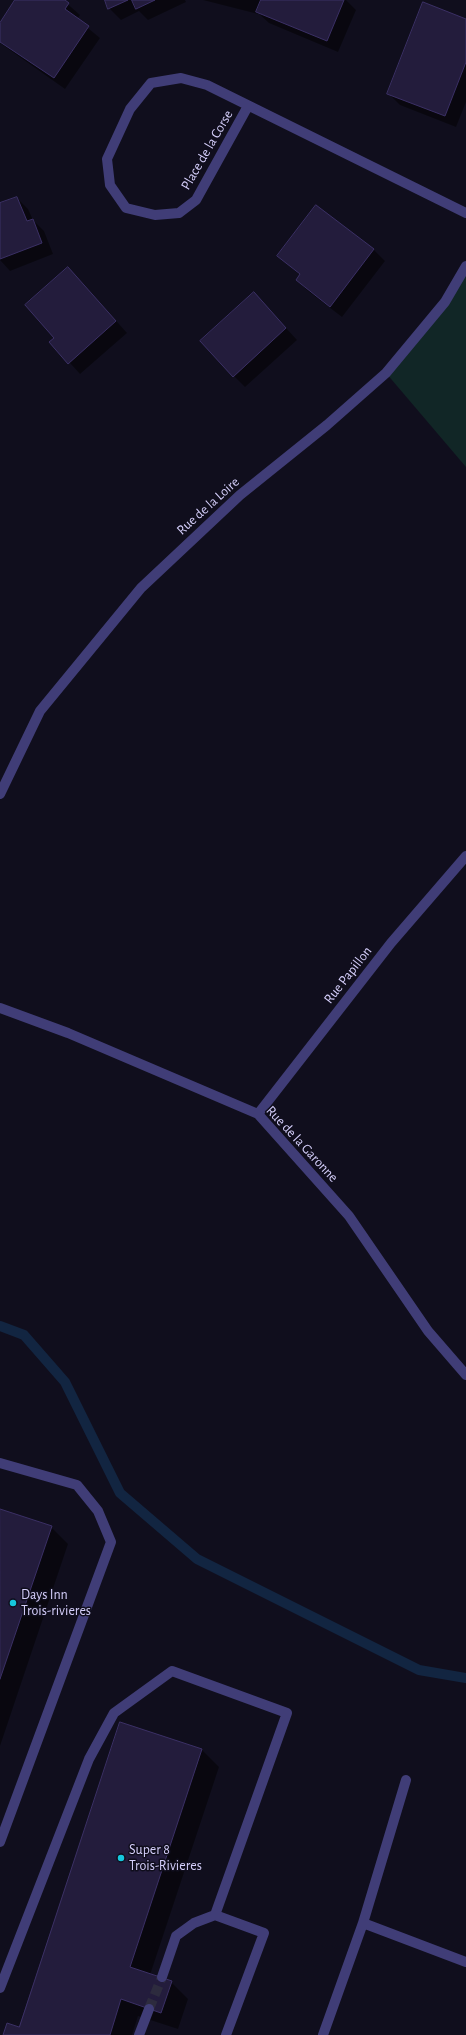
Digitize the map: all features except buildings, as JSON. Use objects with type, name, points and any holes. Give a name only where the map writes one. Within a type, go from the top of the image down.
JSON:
[{"type":"street","name":"Place de la Corse","points":[[248,106],[196,200],[179,213],[155,215],[126,208],[110,185],[107,159],[130,109],[151,83],[181,78],[207,85],[466,213]]},
{"type":"street","name":"Rue de la Loire","points":[[0,794],[40,711],[141,588],[240,495],[327,425],[386,373],[445,302],[466,266]]},
{"type":"street","name":"Rue Papillon","points":[[258,1114],[391,942],[466,856]]},
{"type":"street","name":"Rue de la Garonne","points":[[0,1008],[68,1033],[258,1114],[349,1216],[428,1331],[466,1375]]},
{"type":"street","points":[[0,1463],[77,1485],[98,1511],[111,1542],[0,1842]]},
{"type":"street","points":[[0,1988],[89,1759],[114,1713],[172,1671],[287,1713],[215,1915]]},
{"type":"street","points":[[323,2035],[363,1923],[406,1780]]},
{"type":"street","points":[[162,1977],[176,1936],[194,1923],[215,1915],[264,1933],[226,2035]]},
{"type":"street","points":[[363,1923],[466,1962]]},
{"type":"street","points":[[139,2035],[149,2009]]},
{"type":"green space","points":[[466,266],[466,467],[386,373]]},
{"type":"waterway","points":[[0,1326],[24,1335],[65,1382],[120,1493],[197,1559],[419,1670],[466,1678]]},
{"type":"tunnel","points":[[149,2009],[162,1977]]},
{"type":"place","name":"Days Inn Trois-rivieres","points":[[13,1603]]},
{"type":"place","name":"Super 8 Trois-Rivieres","points":[[121,1858]]}]
